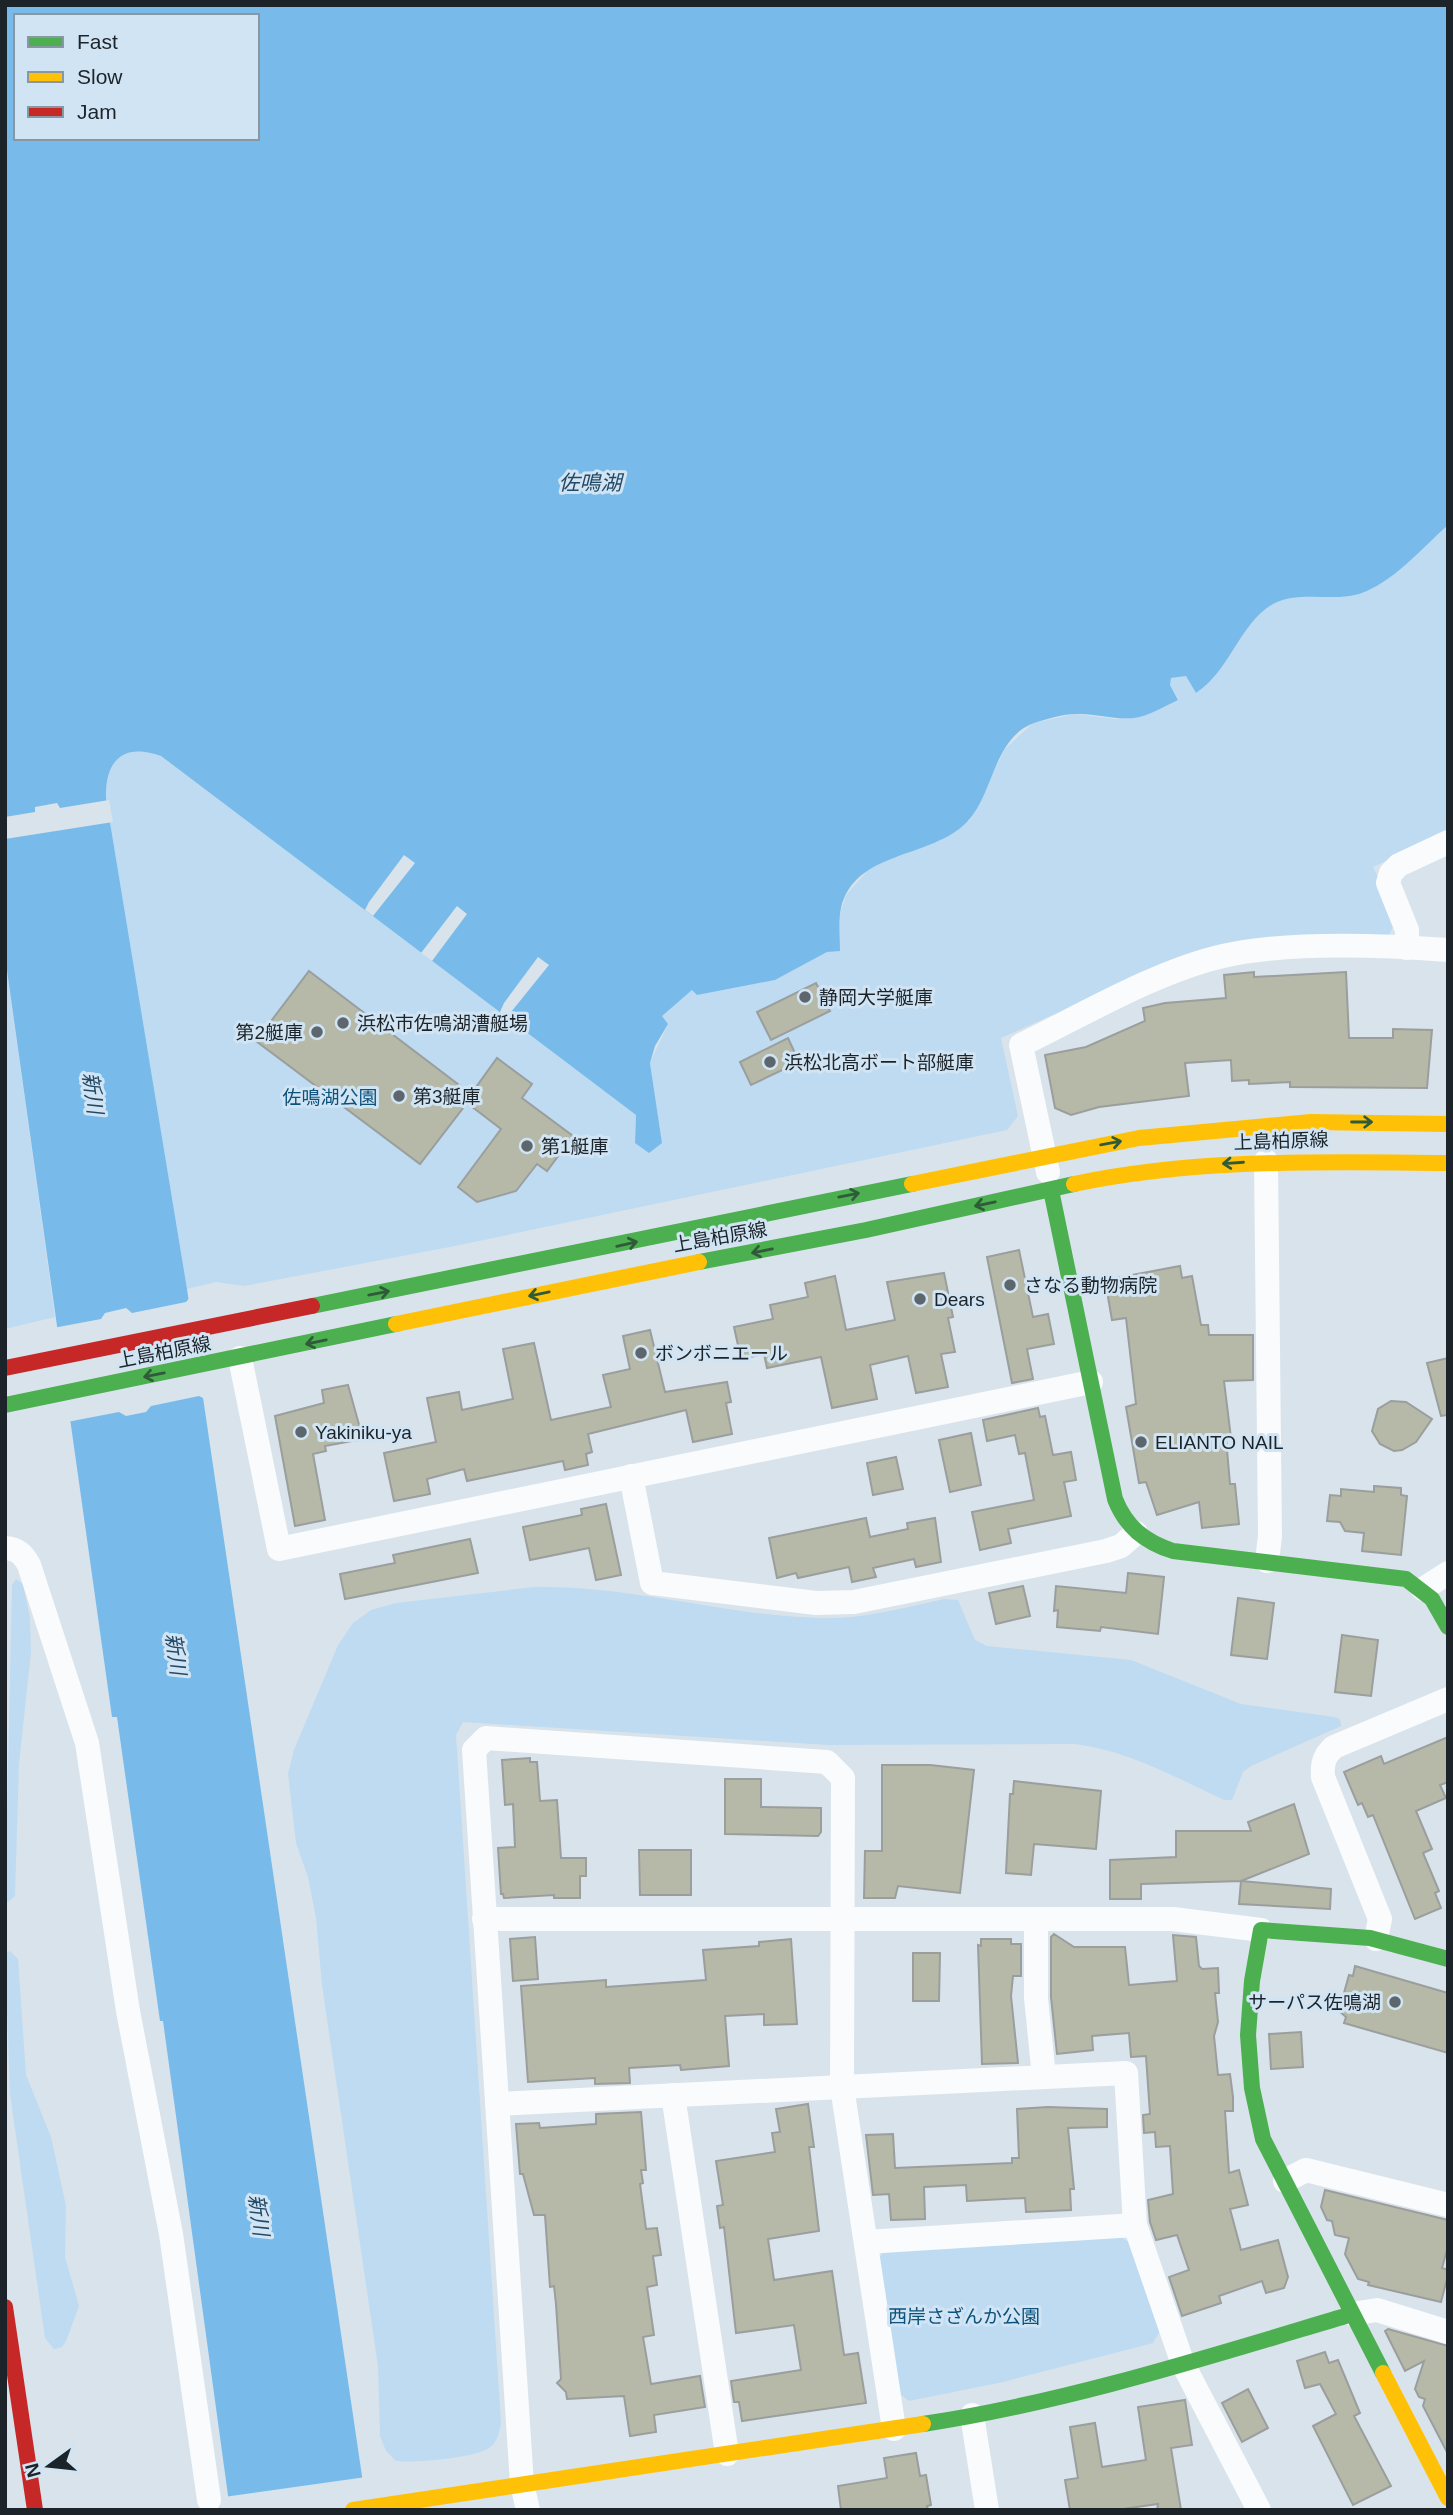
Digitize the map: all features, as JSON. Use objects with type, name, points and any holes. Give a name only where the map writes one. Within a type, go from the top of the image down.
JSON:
[{"type":"street","points":[[1407,948],[1407,930],[1388,883],[1391,873],[1399,865],[1448,842]]},
{"type":"street","points":[[1448,950],[1283,948],[1222,956],[1173,973],[1021,1045],[1115,1499],[1126,1523],[1147,1542],[1173,1551],[1394,1576],[1423,1589],[1436,1602],[1448,1627]]},
{"type":"street","name":"上島柏原線","points":[[5,1368],[615,1247],[770,1211],[1139,1138],[1225,1128],[1343,1122],[1448,1124]]},
{"type":"street","points":[[1266,1161],[1270,1536],[1268,1561]]},
{"type":"street","name":"上島柏原線","points":[[5,1405],[231,1360],[596,1281],[772,1249],[1147,1171],[1266,1161],[1448,1163]]},
{"type":"street","points":[[231,1360],[279,1549],[1091,1381]]},
{"type":"street","points":[[631,1476],[652,1583],[816,1603],[874,1599],[1106,1551],[1121,1546],[1136,1533]]},
{"type":"street","points":[[5,1548],[14,1549],[24,1555],[29,1565],[87,1743],[128,2011],[171,2234],[209,2500]]},
{"type":"street","points":[[1423,1589],[1448,1573]]},
{"type":"street","points":[[1376,1939],[1380,1919],[1323,1777],[1322,1765],[1326,1755],[1334,1747],[1448,1699]]},
{"type":"street","points":[[528,2510],[515,2486],[497,2104],[474,1750],[486,1738],[827,1762],[843,1778],[842,2087],[894,2429]]},
{"type":"street","points":[[485,1919],[1173,1919],[1261,1930],[1376,1939],[1448,1959]]},
{"type":"street","points":[[1037,1919],[1036,1998],[1044,2077]]},
{"type":"street","points":[[1261,1930],[1254,1961],[1249,2008],[1254,2096],[1263,2138],[1352,2314],[1446,2489]]},
{"type":"street","points":[[497,2104],[1126,2073],[1135,2224],[1183,2364],[1259,2510]]},
{"type":"street","points":[[673,2095],[727,2454]]},
{"type":"street","points":[[1285,2181],[1306,2171],[1448,2205]]},
{"type":"street","points":[[866,2242],[1135,2224]]},
{"type":"street","points":[[5,2307],[35,2510]]},
{"type":"street","points":[[353,2510],[972,2415],[1183,2364],[1352,2314],[1377,2310],[1448,2332]]},
{"type":"street","points":[[972,2415],[987,2510]]},
{"type":"green space","name":"佐鳴湖公園","points":[[1448,525],[1448,832],[1373,867],[1397,918],[1389,935],[1178,959],[1001,1038],[1018,1116],[1007,1130],[455,1246],[244,1286],[216,1282],[187,1289],[106,798],[113,765],[127,753],[148,752],[161,756],[636,1115],[635,1143],[662,1143],[650,1063],[668,1024],[661,1016],[692,990],[775,980],[827,952],[846,895],[869,869],[969,821],[1005,749],[1033,723],[1075,714],[1117,719],[1178,699],[1170,685],[1171,678],[1186,676],[1196,693],[1218,672],[1252,623],[1273,604],[1294,598],[1349,596],[1372,589],[1395,573]]},
{"type":"green space","points":[[5,956],[55,1317],[5,1329]]},
{"type":"green space","points":[[16,1579],[23,1584],[30,1618],[31,1652],[19,1764],[15,1896],[8,1902],[5,1900],[12,1585]]},
{"type":"green space","points":[[535,1587],[606,1591],[747,1612],[817,1618],[865,1615],[944,1599],[958,1600],[975,1640],[987,1646],[1131,1660],[1241,1704],[1334,1717],[1340,1719],[1341,1726],[1251,1766],[1243,1772],[1232,1800],[1224,1800],[1133,1759],[1095,1747],[1075,1744],[829,1745],[463,1722],[456,1735],[501,2423],[494,2443],[481,2452],[444,2459],[396,2461],[386,2451],[380,2436],[378,2366],[322,1985],[316,1918],[308,1877],[296,1843],[288,1774],[294,1750],[338,1645],[353,1623],[371,1610],[396,1603]]},
{"type":"green space","points":[[10,1951],[18,1959],[26,2075],[51,2137],[66,2206],[65,2257],[79,2306],[66,2341],[62,2347],[54,2349],[45,2338],[10,2094],[5,1954]]},
{"type":"green space","name":"西岸さざんか公園","points":[[1116,2234],[1132,2244],[1160,2331],[1153,2343],[1003,2382],[909,2401],[896,2391],[876,2261],[887,2248]]},
{"type":"water","name":"佐鳴湖","points":[[5,5],[1448,5],[1448,525],[1395,573],[1372,589],[1349,596],[1294,598],[1273,604],[1252,623],[1218,672],[1196,693],[1186,676],[1171,678],[1170,685],[1178,700],[1145,715],[1127,718],[1066,715],[1049,718],[1020,730],[1002,754],[983,797],[967,822],[934,843],[878,865],[862,875],[849,889],[840,913],[840,951],[827,952],[775,980],[697,995],[692,990],[662,1016],[668,1024],[655,1046],[650,1063],[662,1143],[649,1153],[635,1143],[636,1115],[161,756],[148,752],[127,753],[113,765],[109,774],[106,798],[187,1289],[367,2510],[230,2510],[163,2021],[160,2021],[117,1717],[112,1717],[5,956]]},
{"type":"pier","points":[[109,800],[113,822],[5,839],[5,817],[35,812],[35,807],[57,803],[60,808]]},
{"type":"pier","points":[[404,855],[415,863],[373,916],[365,910],[369,902]]},
{"type":"pier","points":[[457,906],[467,914],[432,961],[421,953]]},
{"type":"pier","points":[[538,957],[549,965],[507,1017],[500,1012],[504,1003]]},
{"type":"pier","points":[[192,1295],[207,1400],[199,1396],[151,1406],[146,1412],[126,1416],[119,1412],[67,1422],[53,1328],[101,1319],[105,1313],[126,1308],[132,1313],[186,1302]]},
{"type":"pier","points":[[366,2477],[370,2510],[226,2510],[224,2497]]},
{"type":"building","points":[[309,971],[471,1094],[497,1058],[532,1084],[522,1098],[573,1136],[547,1171],[537,1164],[516,1191],[477,1202],[458,1187],[501,1129],[467,1103],[420,1164],[256,1041]]},
{"type":"building","points":[[1254,972],[1254,977],[1346,972],[1349,1038],[1393,1038],[1393,1029],[1432,1030],[1427,1088],[1290,1087],[1290,1082],[1249,1084],[1249,1080],[1232,1081],[1231,1060],[1185,1063],[1189,1096],[1099,1107],[1071,1115],[1055,1108],[1045,1055],[1086,1047],[1145,1021],[1143,1008],[1165,1003],[1226,998],[1224,975]]},
{"type":"building","name":"静岡大学艇庫","points":[[816,983],[830,1011],[771,1040],[757,1012]]},
{"type":"building","name":"浜松北高ボート部艇庫","points":[[788,1038],[799,1062],[751,1085],[740,1062]]},
{"type":"building","name":"さなる動物病院","points":[[1019,1250],[1033,1317],[1048,1314],[1054,1344],[1027,1349],[1033,1379],[1012,1383],[987,1257]]},
{"type":"building","points":[[1180,1266],[1182,1278],[1192,1276],[1201,1325],[1208,1325],[1209,1335],[1253,1335],[1253,1380],[1224,1381],[1231,1438],[1226,1438],[1230,1484],[1235,1484],[1239,1524],[1202,1528],[1199,1502],[1157,1515],[1146,1482],[1139,1483],[1126,1407],[1136,1404],[1126,1318],[1112,1320],[1105,1280]]},
{"type":"building","points":[[944,1273],[953,1317],[948,1318],[955,1352],[941,1354],[948,1387],[916,1393],[908,1356],[870,1365],[877,1399],[832,1408],[821,1357],[767,1368],[764,1354],[741,1359],[734,1327],[773,1319],[770,1305],[808,1297],[805,1283],[835,1276],[846,1330],[895,1320],[887,1282]]},
{"type":"building","points":[[650,1330],[665,1392],[727,1382],[731,1402],[726,1403],[732,1434],[693,1442],[686,1410],[588,1434],[592,1452],[586,1454],[588,1465],[565,1470],[563,1461],[467,1481],[464,1469],[427,1479],[430,1494],[394,1501],[384,1453],[436,1442],[427,1398],[459,1392],[462,1410],[513,1399],[503,1349],[534,1343],[551,1420],[611,1407],[603,1375],[630,1369],[623,1336]]},
{"type":"building","points":[[1448,1358],[1448,1415],[1441,1416],[1427,1363]]},
{"type":"building","points":[[348,1385],[363,1439],[325,1446],[326,1451],[313,1454],[325,1520],[295,1526],[275,1416],[324,1403],[322,1390]]},
{"type":"building","points":[[1391,1401],[1406,1402],[1432,1419],[1416,1442],[1402,1450],[1394,1451],[1380,1444],[1372,1431],[1378,1409]]},
{"type":"building","points":[[1038,1408],[1040,1417],[1045,1416],[1053,1455],[1071,1452],[1076,1480],[1064,1482],[1071,1516],[1008,1529],[1011,1543],[980,1550],[972,1512],[1034,1500],[1025,1453],[1019,1454],[1015,1435],[987,1441],[983,1420]]},
{"type":"building","points":[[971,1433],[981,1485],[950,1492],[939,1440]]},
{"type":"building","points":[[896,1457],[903,1489],[873,1495],[867,1463]]},
{"type":"building","points":[[1374,1486],[1401,1488],[1401,1495],[1407,1496],[1401,1555],[1362,1551],[1364,1533],[1345,1531],[1340,1522],[1327,1521],[1330,1495],[1341,1496],[1341,1489],[1374,1492]]},
{"type":"building","points":[[606,1504],[621,1575],[596,1580],[589,1548],[530,1560],[523,1527],[582,1515],[581,1509]]},
{"type":"building","points":[[866,1518],[870,1537],[908,1529],[907,1523],[935,1518],[941,1562],[916,1567],[914,1559],[873,1568],[876,1577],[852,1582],[849,1567],[798,1578],[796,1573],[777,1578],[769,1538]]},
{"type":"building","points":[[470,1539],[478,1573],[345,1599],[340,1574],[395,1563],[393,1555]]},
{"type":"building","points":[[1128,1573],[1164,1577],[1158,1634],[1101,1627],[1100,1631],[1057,1627],[1058,1610],[1054,1611],[1056,1586],[1126,1593]]},
{"type":"building","points":[[1023,1586],[1030,1616],[996,1624],[989,1593]]},
{"type":"building","points":[[1238,1598],[1274,1603],[1267,1659],[1231,1655]]},
{"type":"building","points":[[1342,1635],[1378,1640],[1371,1696],[1335,1692]]},
{"type":"building","points":[[1448,1737],[1448,1782],[1440,1785],[1446,1798],[1416,1811],[1432,1849],[1423,1853],[1439,1891],[1435,1893],[1441,1908],[1415,1919],[1373,1815],[1368,1817],[1362,1803],[1358,1805],[1344,1772],[1381,1756],[1384,1764]]},
{"type":"building","points":[[530,1758],[530,1762],[537,1762],[540,1801],[557,1800],[561,1858],[586,1858],[586,1876],[580,1876],[580,1898],[554,1898],[554,1895],[504,1898],[501,1894],[498,1848],[515,1847],[513,1804],[505,1805],[502,1760]]},
{"type":"building","points":[[882,1765],[930,1765],[974,1770],[960,1893],[898,1886],[895,1898],[864,1898],[865,1851],[882,1851]]},
{"type":"building","points":[[725,1779],[761,1779],[761,1807],[821,1808],[821,1832],[818,1836],[725,1834]]},
{"type":"building","points":[[1014,1781],[1101,1791],[1096,1849],[1034,1844],[1031,1875],[1006,1873],[1010,1794],[1013,1794]]},
{"type":"building","points":[[1294,1804],[1309,1854],[1241,1881],[1141,1884],[1141,1899],[1110,1899],[1110,1860],[1176,1857],[1176,1831],[1251,1831],[1248,1822]]},
{"type":"building","points":[[639,1850],[691,1850],[691,1895],[640,1895]]},
{"type":"building","points":[[1241,1881],[1331,1889],[1330,1909],[1239,1904]]},
{"type":"building","points":[[1054,1934],[1074,1947],[1125,1947],[1129,1985],[1177,1981],[1173,1935],[1196,1937],[1199,1966],[1202,1969],[1218,1968],[1219,1993],[1215,1993],[1218,2022],[1214,2036],[1218,2075],[1230,2074],[1233,2097],[1233,2111],[1225,2111],[1229,2173],[1239,2170],[1248,2205],[1230,2209],[1241,2250],[1278,2240],[1288,2277],[1284,2288],[1266,2293],[1262,2281],[1219,2296],[1221,2303],[1182,2316],[1169,2277],[1189,2270],[1177,2235],[1156,2240],[1150,2222],[1148,2200],[1173,2194],[1170,2146],[1156,2147],[1155,2132],[1144,2133],[1143,2115],[1150,2114],[1146,2056],[1131,2057],[1129,2033],[1092,2036],[1093,2050],[1057,2054],[1051,1997],[1051,1937]]},
{"type":"building","points":[[535,1937],[538,1979],[513,1981],[510,1939]]},
{"type":"building","points":[[791,1939],[797,2024],[764,2025],[764,2014],[725,2016],[729,2066],[681,2070],[680,2065],[629,2068],[630,2083],[595,2084],[595,2078],[528,2082],[521,1986],[606,1980],[606,1987],[706,1980],[703,1950],[759,1946],[759,1942]]},
{"type":"building","points":[[981,1939],[1011,1939],[1011,1944],[1021,1944],[1021,1976],[1013,1976],[1011,1996],[1018,2063],[982,2064],[978,1945],[981,1946]]},
{"type":"building","points":[[913,1953],[940,1953],[939,2001],[913,2001]]},
{"type":"building","name":"サーパス佐鳴湖","points":[[1355,1966],[1448,1993],[1448,2053],[1344,2023],[1346,2017],[1339,2011],[1349,1975],[1353,1976]]},
{"type":"building","points":[[1301,2032],[1303,2067],[1271,2069],[1269,2034]]},
{"type":"building","points":[[808,2104],[814,2147],[809,2147],[819,2231],[768,2239],[774,2280],[832,2271],[844,2355],[858,2353],[866,2403],[742,2421],[739,2402],[734,2402],[731,2381],[801,2370],[794,2325],[736,2333],[724,2227],[720,2228],[717,2206],[723,2205],[716,2161],[775,2152],[772,2133],[780,2132],[776,2109]]},
{"type":"building","points":[[1017,2109],[1107,2109],[1107,2127],[1068,2128],[1074,2189],[1070,2189],[1071,2210],[1026,2212],[1025,2198],[967,2201],[966,2185],[924,2187],[925,2219],[891,2220],[889,2194],[873,2195],[866,2135],[893,2134],[895,2168],[1012,2163],[1012,2158],[1019,2158]]},
{"type":"building","points":[[641,2112],[646,2170],[641,2170],[643,2183],[640,2184],[646,2229],[657,2228],[661,2255],[653,2256],[657,2285],[647,2287],[654,2335],[643,2337],[651,2384],[700,2376],[705,2407],[654,2415],[656,2432],[630,2436],[624,2396],[567,2399],[566,2392],[557,2383],[561,2379],[556,2304],[554,2286],[550,2287],[545,2215],[534,2215],[523,2174],[520,2174],[516,2124],[539,2123],[540,2128],[596,2124],[596,2114]]},
{"type":"building","points":[[1325,2190],[1448,2220],[1448,2246],[1442,2268],[1448,2270],[1448,2275],[1441,2302],[1368,2285],[1369,2282],[1358,2279],[1345,2254],[1349,2238],[1335,2235],[1332,2221],[1327,2220],[1321,2207]]},
{"type":"building","points":[[1388,2329],[1448,2346],[1448,2454],[1423,2406],[1425,2399],[1419,2397],[1415,2389],[1424,2361],[1405,2371],[1385,2331]]},
{"type":"building","points":[[1325,2352],[1329,2363],[1338,2360],[1360,2413],[1354,2416],[1391,2486],[1353,2505],[1313,2426],[1336,2414],[1320,2384],[1305,2388],[1297,2361]]},
{"type":"building","points":[[1248,2389],[1268,2428],[1242,2442],[1222,2403]]},
{"type":"building","points":[[1185,2400],[1192,2445],[1171,2448],[1181,2510],[1157,2510],[1158,2504],[1116,2510],[1070,2510],[1065,2480],[1078,2478],[1070,2427],[1095,2423],[1102,2467],[1146,2460],[1138,2407]]},
{"type":"building","points":[[916,2453],[920,2476],[926,2475],[931,2505],[927,2506],[928,2510],[841,2510],[838,2486],[887,2478],[884,2458]]},
{"type":"traffic: fast","points":[[312,1306],[912,1184]]},
{"type":"traffic: fast","points":[[699,1262],[866,1230],[1074,1184]]},
{"type":"traffic: fast","points":[[1051,1190],[1115,1499],[1131,1525],[1145,1538],[1173,1551],[1406,1579],[1432,1599],[1448,1627]]},
{"type":"traffic: fast","points":[[5,1405],[396,1324]]},
{"type":"traffic: fast","points":[[1383,2373],[1263,2139],[1252,2088],[1248,2035],[1252,1981],[1261,1930],[1370,1938],[1448,1959]]},
{"type":"traffic: fast","points":[[923,2424],[1085,2391],[1352,2314]]},
{"type":"traffic: slow","points":[[912,1184],[1139,1138],[1311,1122],[1448,1124]]},
{"type":"traffic: slow","points":[[1074,1184],[1167,1170],[1260,1163],[1448,1163]]},
{"type":"traffic: slow","points":[[396,1324],[699,1262]]},
{"type":"traffic: slow","points":[[1383,2373],[1448,2498]]},
{"type":"traffic: slow","points":[[353,2510],[923,2424]]},
{"type":"traffic: jam","points":[[5,1368],[312,1306]]},
{"type":"traffic: jam","points":[[5,2307],[35,2510]]},
{"type":"place","name":"静岡大学艇庫","points":[[805,997]]},
{"type":"place","name":"浜松市佐鳴湖漕艇場","points":[[343,1023]]},
{"type":"place","name":"第2艇庫","points":[[317,1032]]},
{"type":"place","name":"浜松北高ボート部艇庫","points":[[770,1062]]},
{"type":"place","name":"第3艇庫","points":[[399,1096]]},
{"type":"place","name":"第1艇庫","points":[[527,1146]]},
{"type":"place","name":"さなる動物病院","points":[[1010,1285]]},
{"type":"place","name":"Dears","points":[[920,1299]]},
{"type":"place","name":"ボンボニエール","points":[[641,1353]]},
{"type":"place","name":"Yakiniku-ya","points":[[301,1432]]},
{"type":"place","name":"ELIANTO NAIL","points":[[1141,1442]]},
{"type":"place","name":"サーパス佐鳴湖","points":[[1395,2002]]},
{"type":"water label","name":"新川","points":[[93,1093]]},
{"type":"water label","name":"新川","points":[[176,1654]]},
{"type":"water label","name":"新川","points":[[259,2215]]}]
